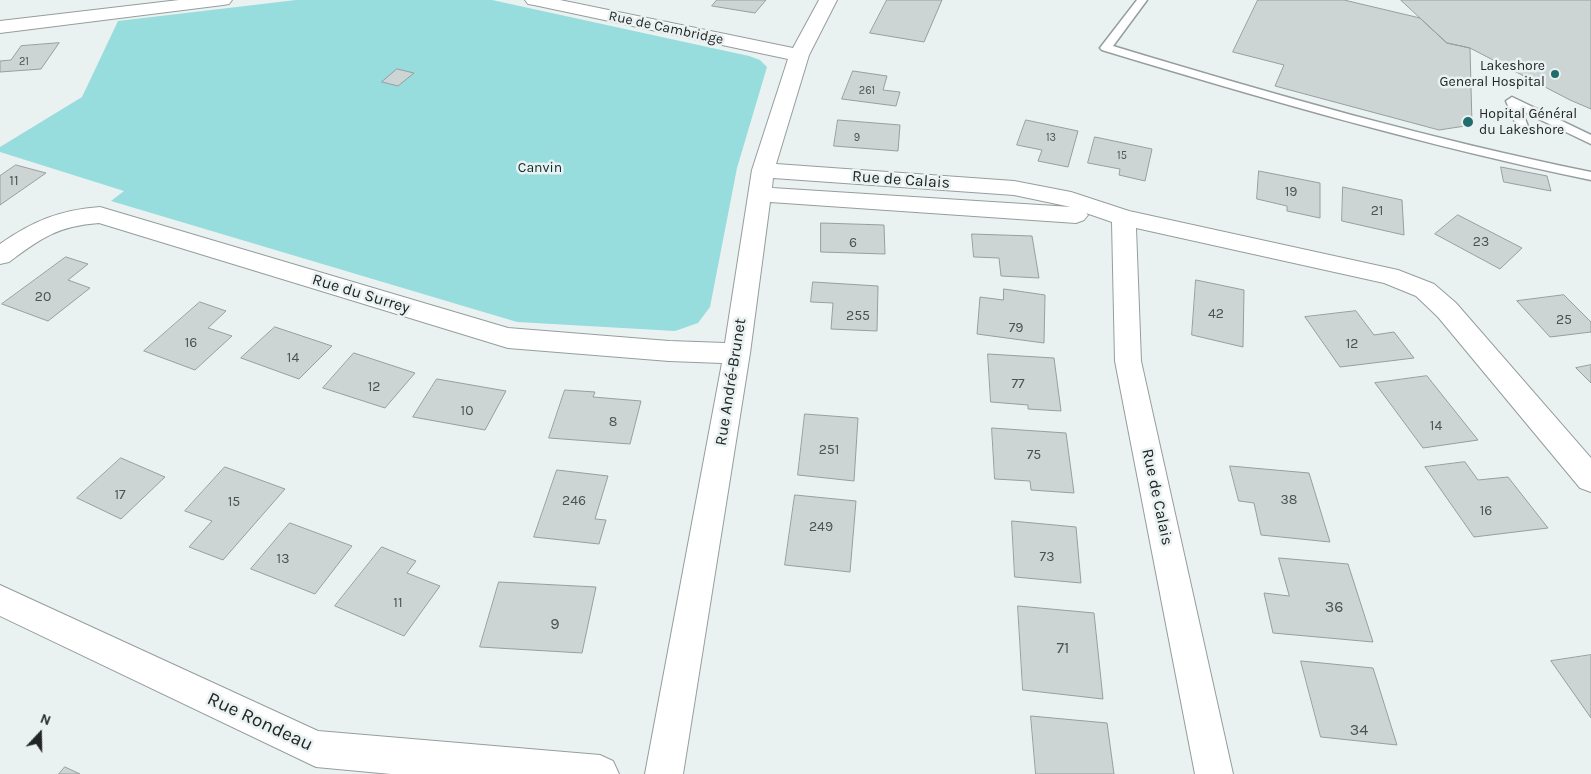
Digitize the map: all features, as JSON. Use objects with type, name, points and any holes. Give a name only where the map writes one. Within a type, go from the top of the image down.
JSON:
[{"type":"street","points":[[0,27],[223,0]]},
{"type":"street","name":"Rue de Cambridge","points":[[534,0],[798,55]]},
{"type":"street","name":"Rue André-Brunet","points":[[664,774],[737,353],[761,182],[798,55],[828,0]]},
{"type":"street","name":"Rue de Calais","points":[[761,182],[1124,218],[1389,276],[1425,290],[1447,310],[1591,479]]},
{"type":"street","name":"Rue du Surrey","points":[[0,256],[40,227],[75,216],[100,215],[508,338],[669,351],[737,353]]},
{"type":"street","name":"Rue de Calais","points":[[1124,218],[1128,361],[1214,774]]},
{"type":"street","name":"Rue Rondeau","points":[[0,600],[316,749],[600,774]]},
{"type":"lane","points":[[1142,0],[1106,48],[1248,90],[1503,159],[1591,176]]},
{"type":"lane","points":[[1522,128],[1512,101],[1591,140]]},
{"type":"green space","name":"Canvin","points":[[296,0],[492,0],[749,56],[760,60],[767,67],[737,168],[710,307],[698,323],[675,331],[517,322],[111,201],[124,191],[0,152],[0,147],[82,97],[118,21]]},
{"type":"building","points":[[717,0],[766,0],[755,13],[712,6]]},
{"type":"building","points":[[887,0],[942,0],[924,42],[870,33]]},
{"type":"building","points":[[1258,0],[1344,0],[1420,18],[1447,43],[1470,48],[1472,125],[1439,130],[1275,86],[1284,65],[1233,52]]},
{"type":"building","name":"Lakeshore General Hospital","points":[[1401,0],[1591,0],[1591,109],[1470,48],[1447,43]]},
{"type":"building","points":[[59,43],[41,69],[0,72],[0,61],[11,60],[21,46]]},
{"type":"building","points":[[397,69],[414,73],[398,86],[382,82]]},
{"type":"building","points":[[853,71],[887,76],[883,90],[900,92],[896,106],[842,99]]},
{"type":"building","points":[[838,120],[900,125],[898,151],[834,146]]},
{"type":"building","points":[[1026,120],[1078,131],[1068,167],[1038,161],[1042,150],[1017,145]]},
{"type":"building","points":[[1095,137],[1152,149],[1145,181],[1119,175],[1120,169],[1088,163]]},
{"type":"building","points":[[16,165],[46,173],[0,205],[0,176]]},
{"type":"building","points":[[1501,167],[1547,176],[1551,191],[1504,182]]},
{"type":"building","points":[[1259,171],[1320,183],[1320,218],[1287,211],[1287,206],[1257,199]]},
{"type":"building","points":[[1343,187],[1402,200],[1404,235],[1342,221]]},
{"type":"building","points":[[1458,215],[1522,248],[1500,269],[1435,234]]},
{"type":"building","points":[[821,223],[884,225],[885,254],[821,252]]},
{"type":"building","points":[[972,234],[1032,236],[1039,278],[1001,276],[999,258],[974,257]]},
{"type":"building","points":[[66,257],[88,264],[68,280],[90,288],[48,321],[2,304]]},
{"type":"building","points":[[1196,280],[1244,290],[1243,347],[1192,335]]},
{"type":"building","points":[[813,282],[878,286],[877,331],[831,329],[833,303],[811,302]]},
{"type":"building","points":[[1004,289],[1045,295],[1044,343],[977,334],[980,297],[1003,300]]},
{"type":"building","points":[[1564,295],[1591,322],[1591,332],[1550,337],[1517,301]]},
{"type":"building","points":[[200,302],[226,311],[208,328],[232,336],[195,370],[144,351]]},
{"type":"building","points":[[1356,311],[1374,335],[1394,332],[1414,358],[1340,367],[1305,317]]},
{"type":"building","points":[[275,327],[332,346],[299,379],[241,358]]},
{"type":"building","points":[[354,353],[415,373],[385,408],[323,388]]},
{"type":"building","points":[[988,354],[1054,358],[1061,411],[1028,409],[1028,405],[991,402]]},
{"type":"building","points":[[1591,365],[1591,383],[1576,368]]},
{"type":"building","points":[[1427,376],[1478,440],[1423,448],[1375,383]]},
{"type":"building","points":[[437,379],[506,391],[485,430],[413,417]]},
{"type":"building","points":[[565,390],[595,392],[593,397],[641,401],[630,444],[549,438]]},
{"type":"building","points":[[805,414],[858,418],[854,481],[798,475]]},
{"type":"building","points":[[992,428],[1066,433],[1074,493],[1031,490],[1030,481],[995,479]]},
{"type":"building","points":[[121,458],[165,477],[121,519],[77,498]]},
{"type":"building","points":[[1465,462],[1478,480],[1508,477],[1548,528],[1474,537],[1425,467]]},
{"type":"building","points":[[1230,466],[1309,473],[1330,542],[1261,535],[1254,503],[1239,501]]},
{"type":"building","points":[[225,467],[285,489],[223,560],[189,547],[212,521],[185,511]]},
{"type":"building","points":[[557,470],[608,476],[595,519],[606,520],[599,544],[534,537]]},
{"type":"building","points":[[795,495],[856,501],[850,572],[785,565]]},
{"type":"building","points":[[1012,521],[1076,527],[1081,583],[1015,577]]},
{"type":"building","points":[[290,523],[352,546],[315,594],[251,569]]},
{"type":"building","points":[[382,547],[416,561],[407,573],[440,586],[404,636],[335,606]]},
{"type":"building","points":[[1279,558],[1348,564],[1373,642],[1273,633],[1264,593],[1289,596]]},
{"type":"building","points":[[499,582],[596,587],[582,653],[480,647]]},
{"type":"building","points":[[1018,606],[1094,613],[1103,699],[1023,690]]},
{"type":"building","points":[[1591,655],[1591,718],[1551,661]]},
{"type":"building","points":[[1301,661],[1373,668],[1397,745],[1321,737]]},
{"type":"building","points":[[1031,716],[1107,723],[1114,774],[1036,774]]},
{"type":"building","points":[[65,767],[80,774],[59,774]]},
{"type":"place","name":"Lakeshore General Hospital","points":[[1555,74]]},
{"type":"place","name":"Hopital Général du Lakeshore","points":[[1468,122]]}]
